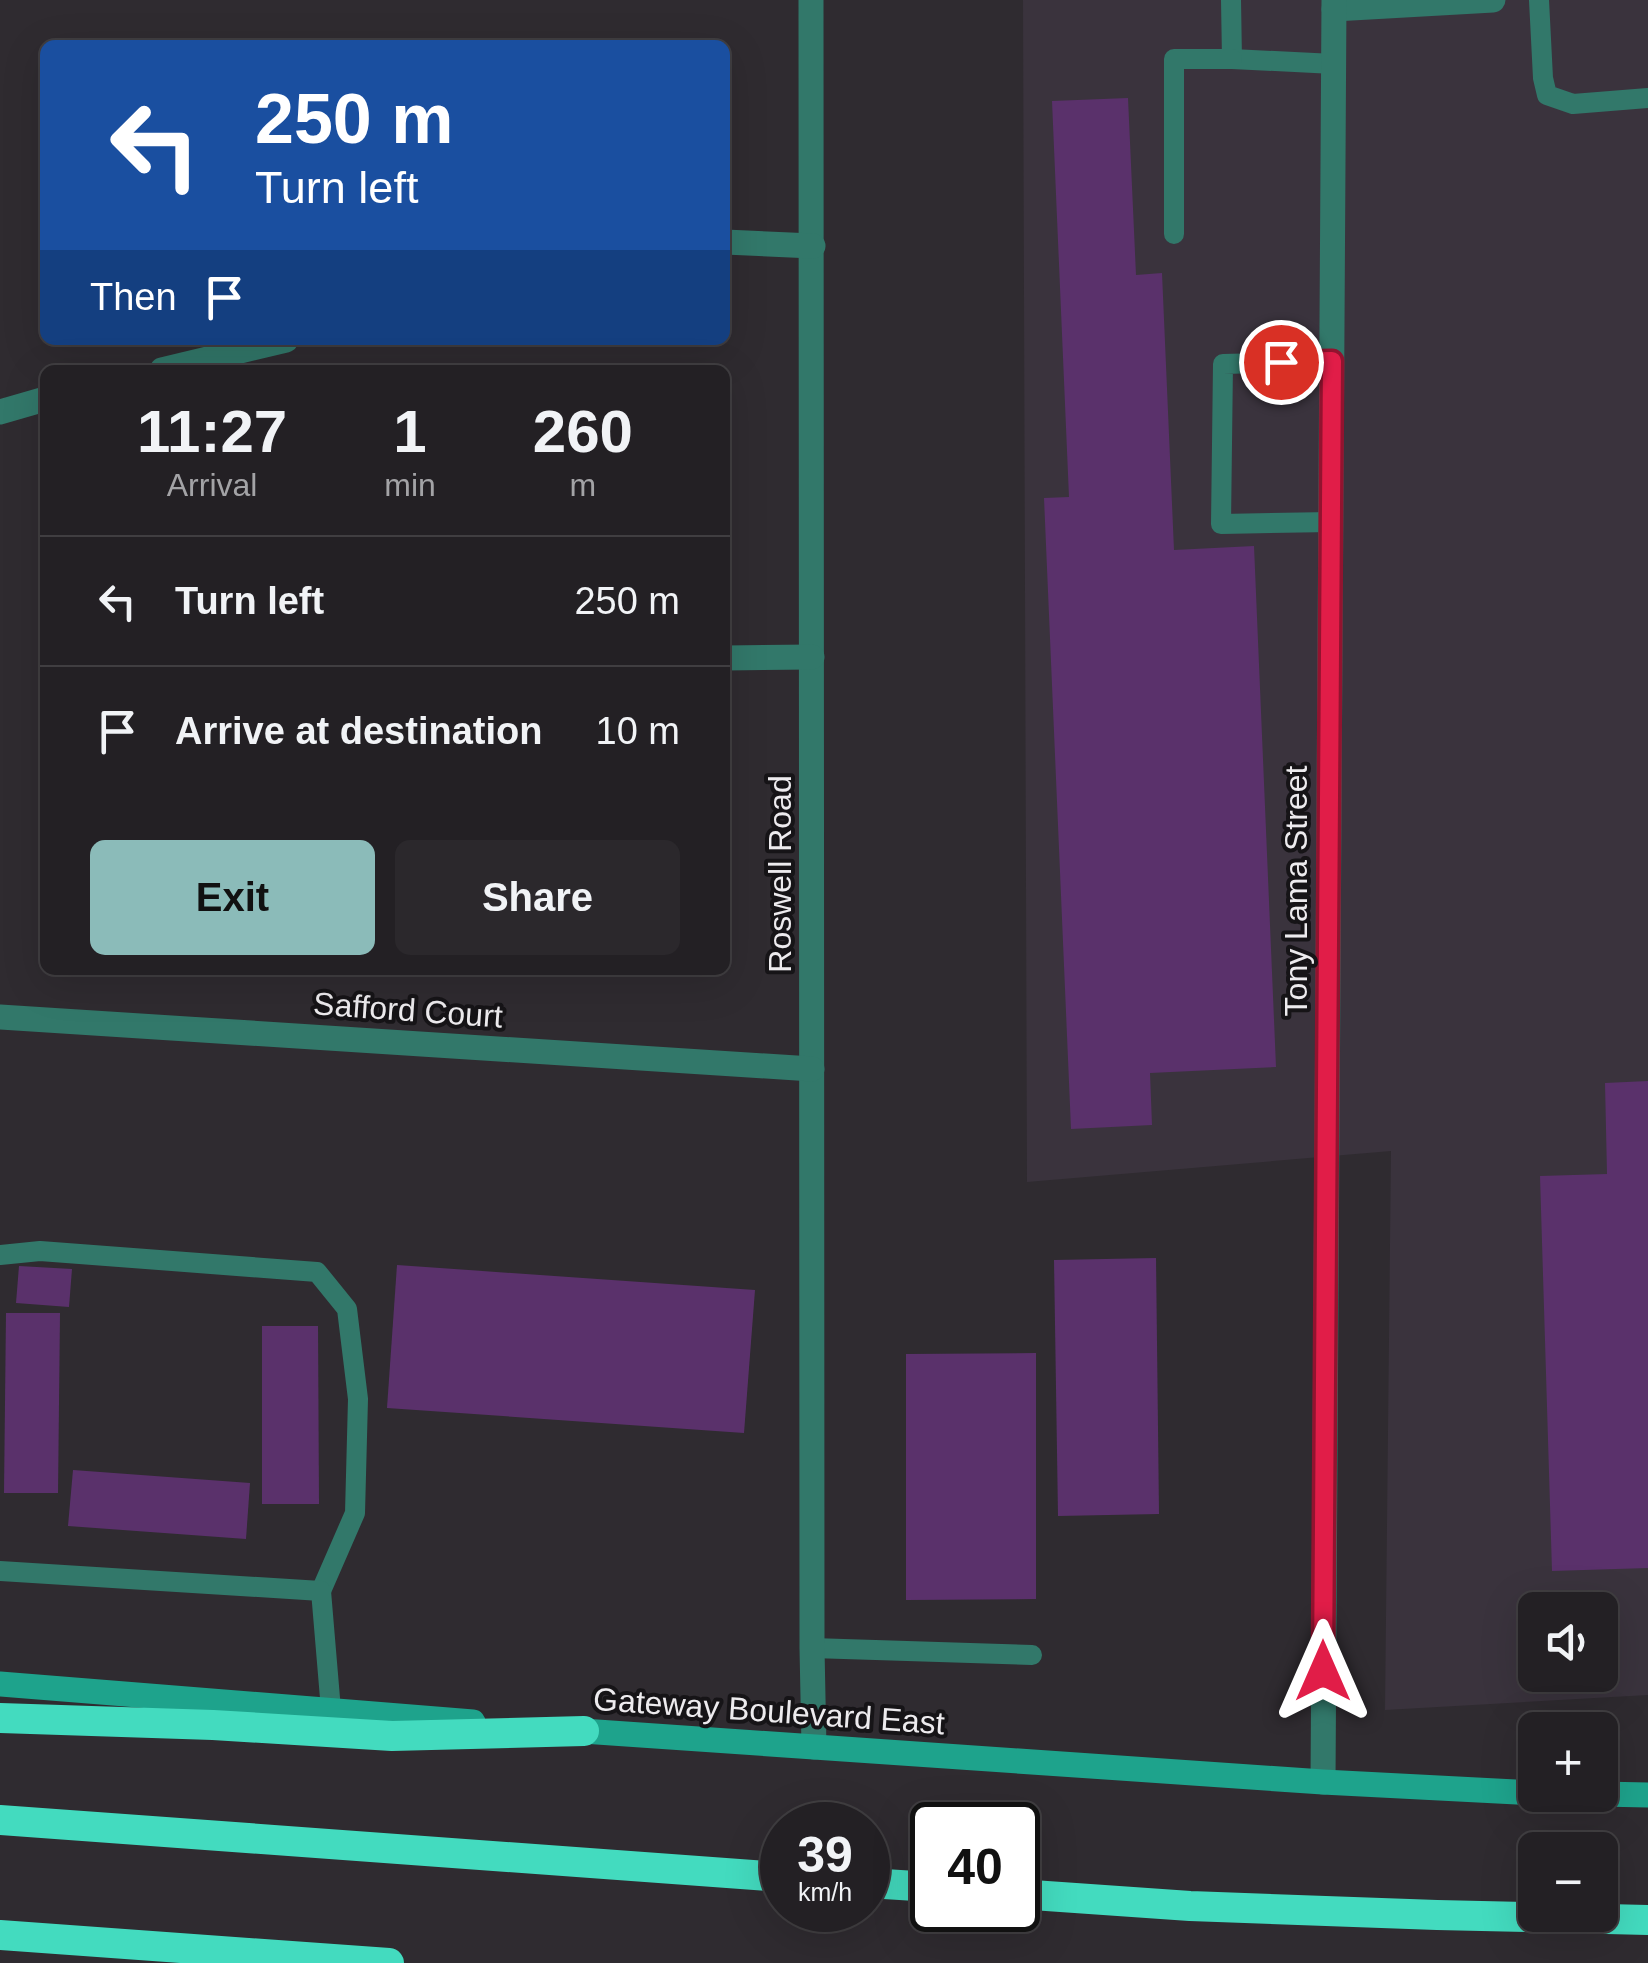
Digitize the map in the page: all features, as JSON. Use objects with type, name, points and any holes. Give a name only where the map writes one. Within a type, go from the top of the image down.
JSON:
[{"type":"highway","points":[[0,1718],[213,1725],[332,1722],[392,1736],[584,1731]]},
{"type":"highway","points":[[0,1820],[760,1875]]},
{"type":"highway","points":[[1040,1896],[1438,1916],[1648,1920]]},
{"type":"highway","points":[[0,1935],[390,1963]]},
{"type":"main road","points":[[0,1684],[332,1722]]},
{"type":"main road","name":"Gateway Boulevard East","points":[[584,1731],[1518,1792]]},
{"type":"main road","points":[[1618,1794],[1648,1795]]},
{"type":"street","name":"Roswell Road","points":[[812,0],[814,1748]]},
{"type":"street","points":[[1334,5],[1493,0]]},
{"type":"street","name":"Tony Lama Street","points":[[1322,1782],[1334,5]]},
{"type":"street","points":[[730,242],[812,246]]},
{"type":"street","points":[[183,365],[265,345]]},
{"type":"street","points":[[0,412],[40,400]]},
{"type":"street","points":[[730,658],[812,657]]},
{"type":"street","name":"Safford Court","points":[[0,1016],[812,1069]]},
{"type":"lane","points":[[1231,0],[1232,59]]},
{"type":"lane","points":[[1539,0],[1547,95],[1573,104],[1648,98]]},
{"type":"lane","points":[[1174,234],[1174,59],[1334,64]]},
{"type":"lane","points":[[1331,522],[1221,524],[1223,364],[1332,361]]},
{"type":"lane","points":[[0,1254],[40,1251],[317,1272],[347,1309],[358,1399],[355,1513],[321,1591],[332,1722]]},
{"type":"lane","points":[[0,1570],[321,1591]]},
{"type":"lane","points":[[812,1648],[1032,1655]]},
{"type":"shaded area","points":[[1023,0],[1648,0],[1648,1695],[1385,1710],[1391,1151],[1027,1182]]},
{"type":"building","points":[[1128,98],[1136,275],[1162,273],[1174,550],[1254,546],[1276,1067],[1150,1073],[1152,1125],[1071,1129],[1044,498],[1069,497],[1052,101]]},
{"type":"building","points":[[1648,1081],[1648,1568],[1552,1571],[1540,1176],[1607,1174],[1605,1083]]},
{"type":"building","points":[[1156,1258],[1159,1514],[1058,1516],[1054,1260]]},
{"type":"building","points":[[397,1265],[755,1290],[744,1433],[387,1408]]},
{"type":"building","points":[[19,1266],[72,1269],[69,1307],[16,1303]]},
{"type":"building","points":[[6,1313],[60,1313],[58,1493],[4,1493]]},
{"type":"building","points":[[262,1326],[318,1326],[319,1504],[262,1504]]},
{"type":"building","points":[[1036,1353],[1036,1599],[906,1600],[906,1354]]},
{"type":"building","points":[[73,1470],[250,1483],[246,1539],[68,1526]]},
{"type":"route","points":[[1281,362],[1332,361],[1323,1671]]}]
